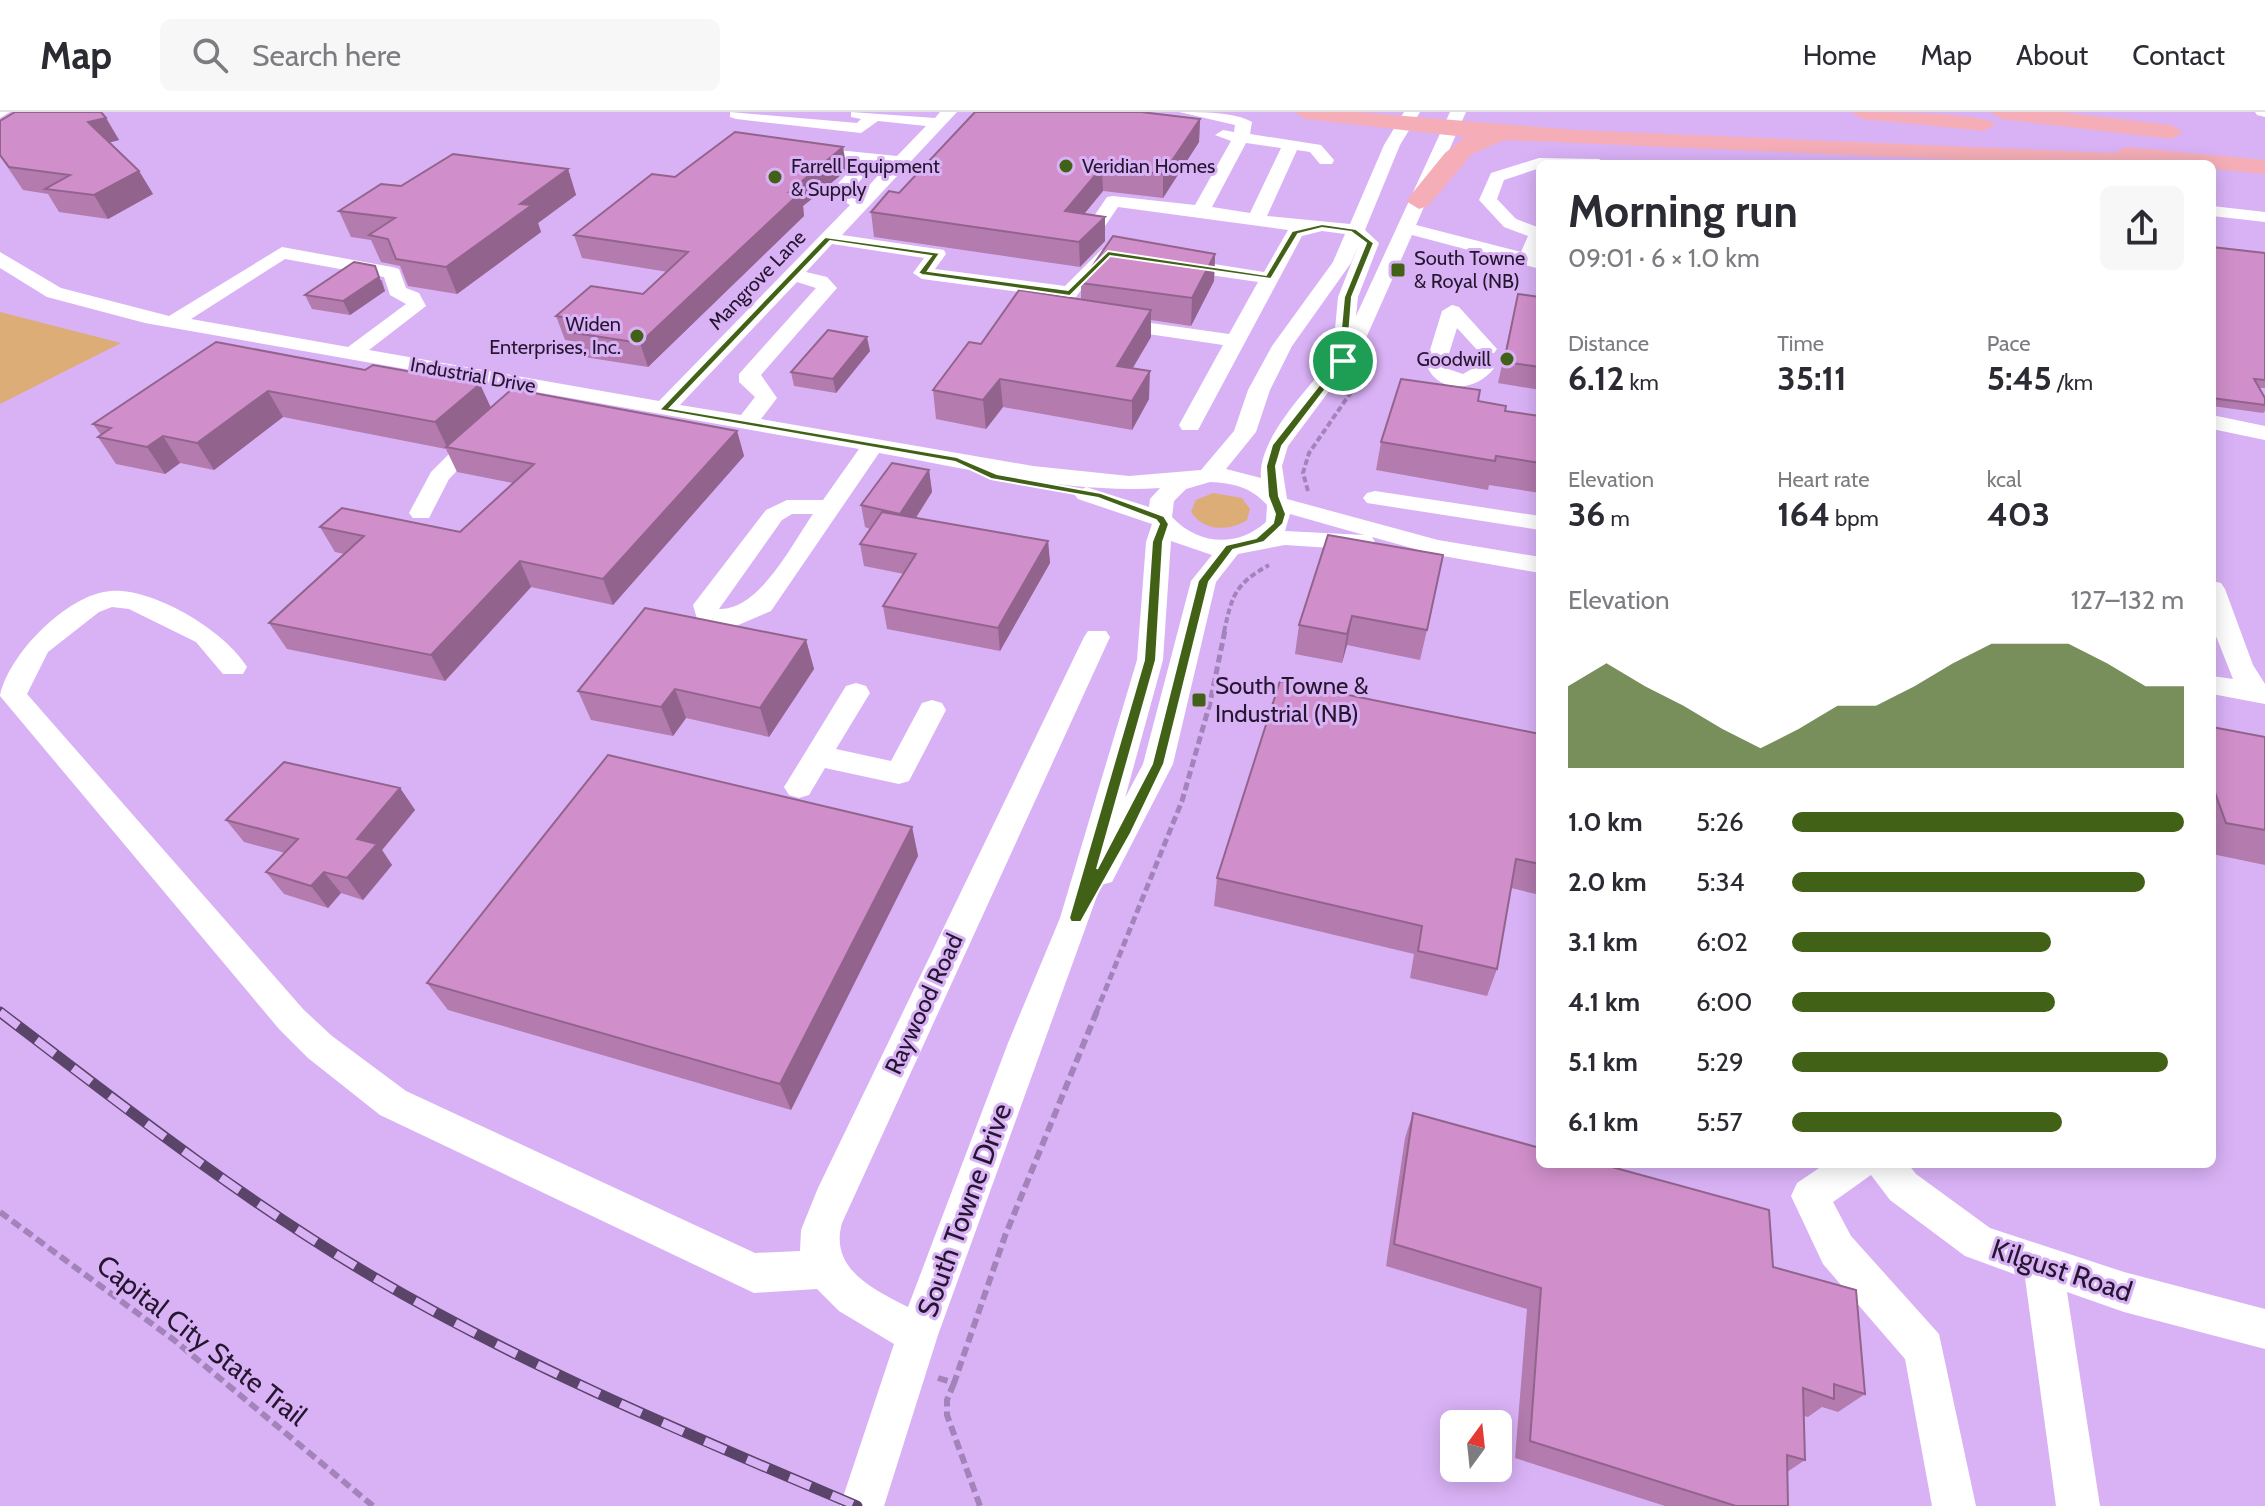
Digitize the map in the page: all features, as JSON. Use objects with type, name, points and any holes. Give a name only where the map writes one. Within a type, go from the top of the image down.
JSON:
[{"type":"highway","points":[[1303,112],[1358,127],[1402,128],[1455,119],[1501,134],[1951,150],[2098,160]]},
{"type":"highway","points":[[1862,112],[2265,150]]},
{"type":"highway","points":[[2001,112],[2188,134]]},
{"type":"highway","points":[[1792,121],[2168,160]]},
{"type":"highway","points":[[1419,201],[1472,142],[1501,134]]},
{"type":"highway","points":[[2216,165],[2265,170]]},
{"type":"highway","points":[[2216,168],[2265,170]]},
{"type":"street","points":[[739,112],[736,114],[861,128],[876,114]]},
{"type":"street","points":[[837,112],[944,117]]},
{"type":"street","points":[[1187,112],[1244,122],[1241,137],[1201,211]]},
{"type":"street","name":"Mangrove Lane","points":[[663,410],[944,117]]},
{"type":"street","points":[[1238,546],[1271,533],[1281,514],[1271,466],[1277,445],[1352,347],[1455,119]]},
{"type":"street","points":[[1402,128],[1338,270],[1282,346],[1259,390],[1245,432],[1200,477],[1168,491],[1159,508],[1162,521],[1178,537],[1193,544],[1238,546],[1285,538],[1536,557]]},
{"type":"street","points":[[1196,132],[1292,143],[1315,148],[1326,160]]},
{"type":"street","points":[[1257,218],[1292,143]]},
{"type":"street","points":[[790,147],[901,162]]},
{"type":"street","points":[[861,204],[838,193],[872,158]]},
{"type":"street","points":[[1536,164],[1497,177],[1488,200],[1510,223],[1536,232]]},
{"type":"street","points":[[1097,225],[1113,201],[1257,218],[1300,230],[1354,230],[1370,243],[1348,297],[1343,361]]},
{"type":"street","points":[[2216,211],[2265,217]]},
{"type":"street","points":[[1406,228],[1534,261]]},
{"type":"street","points":[[1190,425],[1268,278],[1300,230]]},
{"type":"street","points":[[828,238],[937,254],[922,273],[1070,293]]},
{"type":"street","points":[[1391,260],[1424,249],[1534,261]]},
{"type":"street","points":[[173,322],[282,253],[392,273],[397,291],[412,297],[416,306],[351,354]]},
{"type":"street","points":[[1235,341],[1053,315],[1108,254],[1268,278]]},
{"type":"street","name":"Industrial Drive","points":[[0,258],[14,271],[88,304],[173,322],[663,410],[1083,480],[1129,483],[1200,477]]},
{"type":"street","points":[[745,424],[766,398],[764,391],[750,382],[750,374],[827,288],[820,281],[793,275]]},
{"type":"street","points":[[1451,314],[1486,358],[1478,376],[1462,381],[1439,372],[1436,363],[1451,314]]},
{"type":"street","points":[[720,351],[764,358]]},
{"type":"street","points":[[421,513],[432,483],[442,470],[535,387]]},
{"type":"street","points":[[2216,423],[2265,433]]},
{"type":"street","points":[[828,507],[787,507],[774,515],[706,605],[707,616],[726,620],[746,616],[762,605],[873,445]]},
{"type":"street","name":"Industrial Drive","points":[[957,460],[994,477],[1101,496],[1162,521]]},
{"type":"street","points":[[1200,477],[1246,479],[1276,500],[1437,547]]},
{"type":"street","points":[[1375,498],[1536,522]]},
{"type":"street","name":"South Towne Drive","points":[[862,1506],[912,1352],[1025,1043],[1076,918],[1150,660],[1162,521]]},
{"type":"street","name":"South Towne Drive","points":[[1076,918],[1124,833],[1158,764],[1204,581],[1238,546]]},
{"type":"street","points":[[233,667],[205,636],[134,601],[110,599],[90,606],[39,646],[25,666],[13,695],[291,1019],[320,1047],[393,1103],[754,1273],[827,1269],[836,1283],[912,1352]]},
{"type":"street","points":[[2216,610],[2220,632],[2259,693]]},
{"type":"street","name":"Raywood Road","points":[[827,1269],[821,1261],[819,1238],[841,1180],[1097,637]]},
{"type":"street","points":[[2216,686],[2259,693]]},
{"type":"street","points":[[799,787],[856,693]]},
{"type":"street","points":[[818,756],[899,773],[932,710]]},
{"type":"street","points":[[1851,1168],[1810,1196],[1837,1250],[1924,1349],[1954,1506]]},
{"type":"street","name":"Kilgust Road","points":[[1888,1168],[1903,1187],[1979,1243],[2124,1292],[2265,1329]]},
{"type":"street","points":[[2043,1265],[2078,1506]]},
{"type":"path","points":[[980,1506],[947,1415],[947,1400],[1005,1236],[1182,801],[1210,703],[1231,598],[1245,578],[1273,563]]},
{"type":"path","name":"Capital City State Trail","points":[[0,1212],[174,1340],[373,1506]]},
{"type":"path","points":[[912,1352],[954,1383]]},
{"type":"shaded area","points":[[0,312],[121,343],[0,404]]},
{"type":"shaded area","points":[[1213,493],[1242,498],[1250,509],[1247,520],[1225,528],[1202,523],[1191,512],[1196,500]]},
{"type":"building","points":[[15,112],[101,112],[106,118],[88,122],[139,171],[94,195],[45,189],[70,175],[9,167],[0,155],[0,121]]},
{"type":"building","name":"Veridian Homes","points":[[975,112],[1141,112],[1200,119],[1163,174],[1102,167],[1065,211],[1105,217],[1079,242],[871,212],[889,191],[899,193]]},
{"type":"building","points":[[735,132],[843,147],[789,192],[800,193],[640,343],[575,333],[590,321],[556,316],[591,286],[643,294],[688,252],[574,235],[652,174],[675,177]]},
{"type":"building","points":[[453,154],[568,169],[520,204],[532,205],[446,267],[396,259],[388,239],[369,235],[395,218],[339,211],[381,184],[401,186]]},
{"type":"building","points":[[1113,236],[1215,254],[1192,298],[1081,283]]},
{"type":"building","points":[[2216,247],[2265,253],[2265,380],[2254,379],[2265,398],[2265,405],[2216,399]]},
{"type":"building","points":[[354,262],[375,266],[379,277],[343,301],[305,295]]},
{"type":"building","points":[[1019,290],[1151,310],[1117,366],[1150,371],[1132,401],[1000,379],[983,400],[933,390],[969,342],[981,344]]},
{"type":"building","points":[[1518,294],[1536,296],[1536,366],[1504,362]]},
{"type":"building","points":[[828,330],[867,337],[833,379],[791,372]]},
{"type":"building","points":[[216,342],[365,370],[373,365],[480,384],[435,422],[268,391],[197,443],[163,436],[147,447],[98,437],[111,428],[93,424]]},
{"type":"building","points":[[1401,379],[1480,390],[1478,401],[1506,406],[1505,411],[1536,415],[1536,462],[1496,456],[1495,461],[1381,442]]},
{"type":"building","points":[[512,389],[737,431],[603,579],[520,561],[431,655],[269,623],[364,536],[320,527],[342,508],[460,532],[534,464],[446,447]]},
{"type":"building","points":[[892,463],[929,470],[900,514],[861,505]]},
{"type":"building","points":[[882,512],[1048,541],[998,628],[883,606],[916,554],[860,544]]},
{"type":"building","points":[[1328,535],[1443,555],[1427,630],[1352,616],[1347,634],[1299,625]]},
{"type":"building","points":[[645,608],[806,640],[760,708],[675,689],[661,707],[578,691]]},
{"type":"building","points":[[1280,681],[1536,733],[1536,863],[1516,859],[1497,969],[1418,951],[1422,926],[1217,878]]},
{"type":"building","points":[[2216,728],[2265,737],[2265,830],[2226,823],[2216,795]]},
{"type":"building","points":[[608,755],[912,827],[780,1084],[427,983]]},
{"type":"building","points":[[284,762],[400,788],[357,839],[377,844],[347,878],[324,872],[311,886],[266,872],[298,839],[226,820]]},
{"type":"building","points":[[1413,1113],[1536,1147],[1536,1168],[1616,1168],[1769,1210],[1773,1267],[1856,1290],[1865,1394],[1834,1384],[1834,1399],[1803,1388],[1805,1460],[1787,1455],[1788,1506],[1736,1506],[1530,1441],[1541,1288],[1394,1244]]},
{"type":"railway","points":[[0,1012],[227,1182],[370,1275],[549,1370],[857,1506]]},
{"type":"place","name":"Veridian Homes","points":[[1066,166]]},
{"type":"place","name":"Farrell Equipment & Supply","points":[[775,177]]},
{"type":"place","name":"South Towne & Royal (NB)","points":[[1398,270]]},
{"type":"place","name":"Widen Enterprises, Inc.","points":[[637,336]]},
{"type":"place","name":"Goodwill","points":[[1507,359]]},
{"type":"place","name":"South Towne & Industrial (NB)","points":[[1199,700]]},
{"type":"route","points":[[1322,226],[1354,230],[1365,237],[1370,246],[1348,297],[1343,361],[1277,445],[1271,466],[1274,496],[1281,514],[1278,524],[1260,540],[1230,548],[1204,581],[1158,764],[1124,833],[1076,918],[1150,660],[1157,598],[1158,542],[1164,524],[1160,518],[1101,496],[994,477],[957,460],[663,410],[828,238],[937,254],[922,273],[1070,293],[1080,279],[1108,254],[1268,278],[1295,232],[1306,227],[1322,226]]}]
